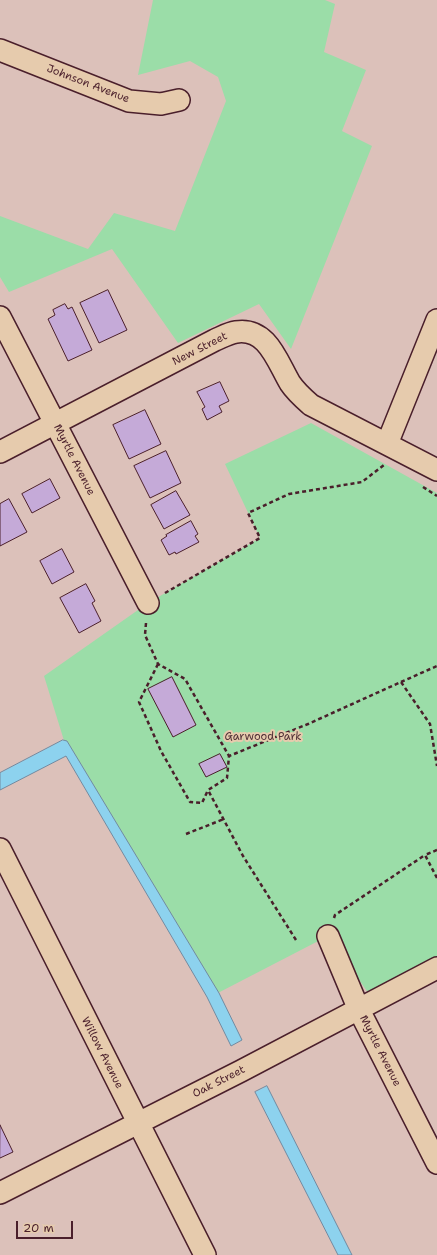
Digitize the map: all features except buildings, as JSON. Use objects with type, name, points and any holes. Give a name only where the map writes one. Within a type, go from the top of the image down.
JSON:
[{"type":"street","name":"Johnson Avenue","points":[[0,50],[129,101],[161,104],[179,100]]},
{"type":"street","name":"Myrtle Avenue","points":[[0,317],[148,603]]},
{"type":"street","points":[[387,444],[437,320]]},
{"type":"street","name":"New Street","points":[[0,452],[216,340],[234,332],[244,332],[255,335],[264,340],[272,350],[291,384],[301,397],[311,405],[437,470]]},
{"type":"street","name":"Willow Avenue","points":[[0,849],[205,1255]]},
{"type":"street","name":"Myrtle Avenue","points":[[328,936],[359,1010],[437,1163]]},
{"type":"street","name":"Oak Street","points":[[0,1193],[138,1124],[437,968]]},
{"type":"path","points":[[158,664],[139,702],[161,751],[190,802],[202,804],[208,790],[227,778],[229,756],[184,679],[158,664],[145,635],[148,603],[260,538],[248,513],[289,494],[362,482],[385,464]]},
{"type":"path","points":[[418,484],[437,496]]},
{"type":"path","points":[[229,756],[308,724],[437,666]]},
{"type":"path","points":[[401,682],[430,724],[437,766]]},
{"type":"path","points":[[208,790],[243,856],[296,940]]},
{"type":"path","points":[[186,834],[224,819]]},
{"type":"path","points":[[328,936],[335,915],[426,855],[437,850]]},
{"type":"path","points":[[426,855],[437,878]]},
{"type":"green space","points":[[153,0],[325,0],[335,4],[324,52],[366,70],[342,131],[372,146],[291,349],[259,304],[178,343],[112,249],[9,292],[0,277],[0,216],[88,249],[114,213],[175,231],[226,101],[218,77],[190,61],[138,75]]},
{"type":"green space","name":"Garwood Park","points":[[311,423],[437,493],[437,968],[374,1001],[328,936],[214,995],[66,747],[44,676],[148,603],[260,538],[225,464]]},
{"type":"water","points":[[63,740],[67,741],[219,993],[242,1040],[231,1046],[207,997],[66,756],[0,790],[0,773]]},
{"type":"water","points":[[267,1086],[352,1255],[338,1255],[255,1092]]}]
